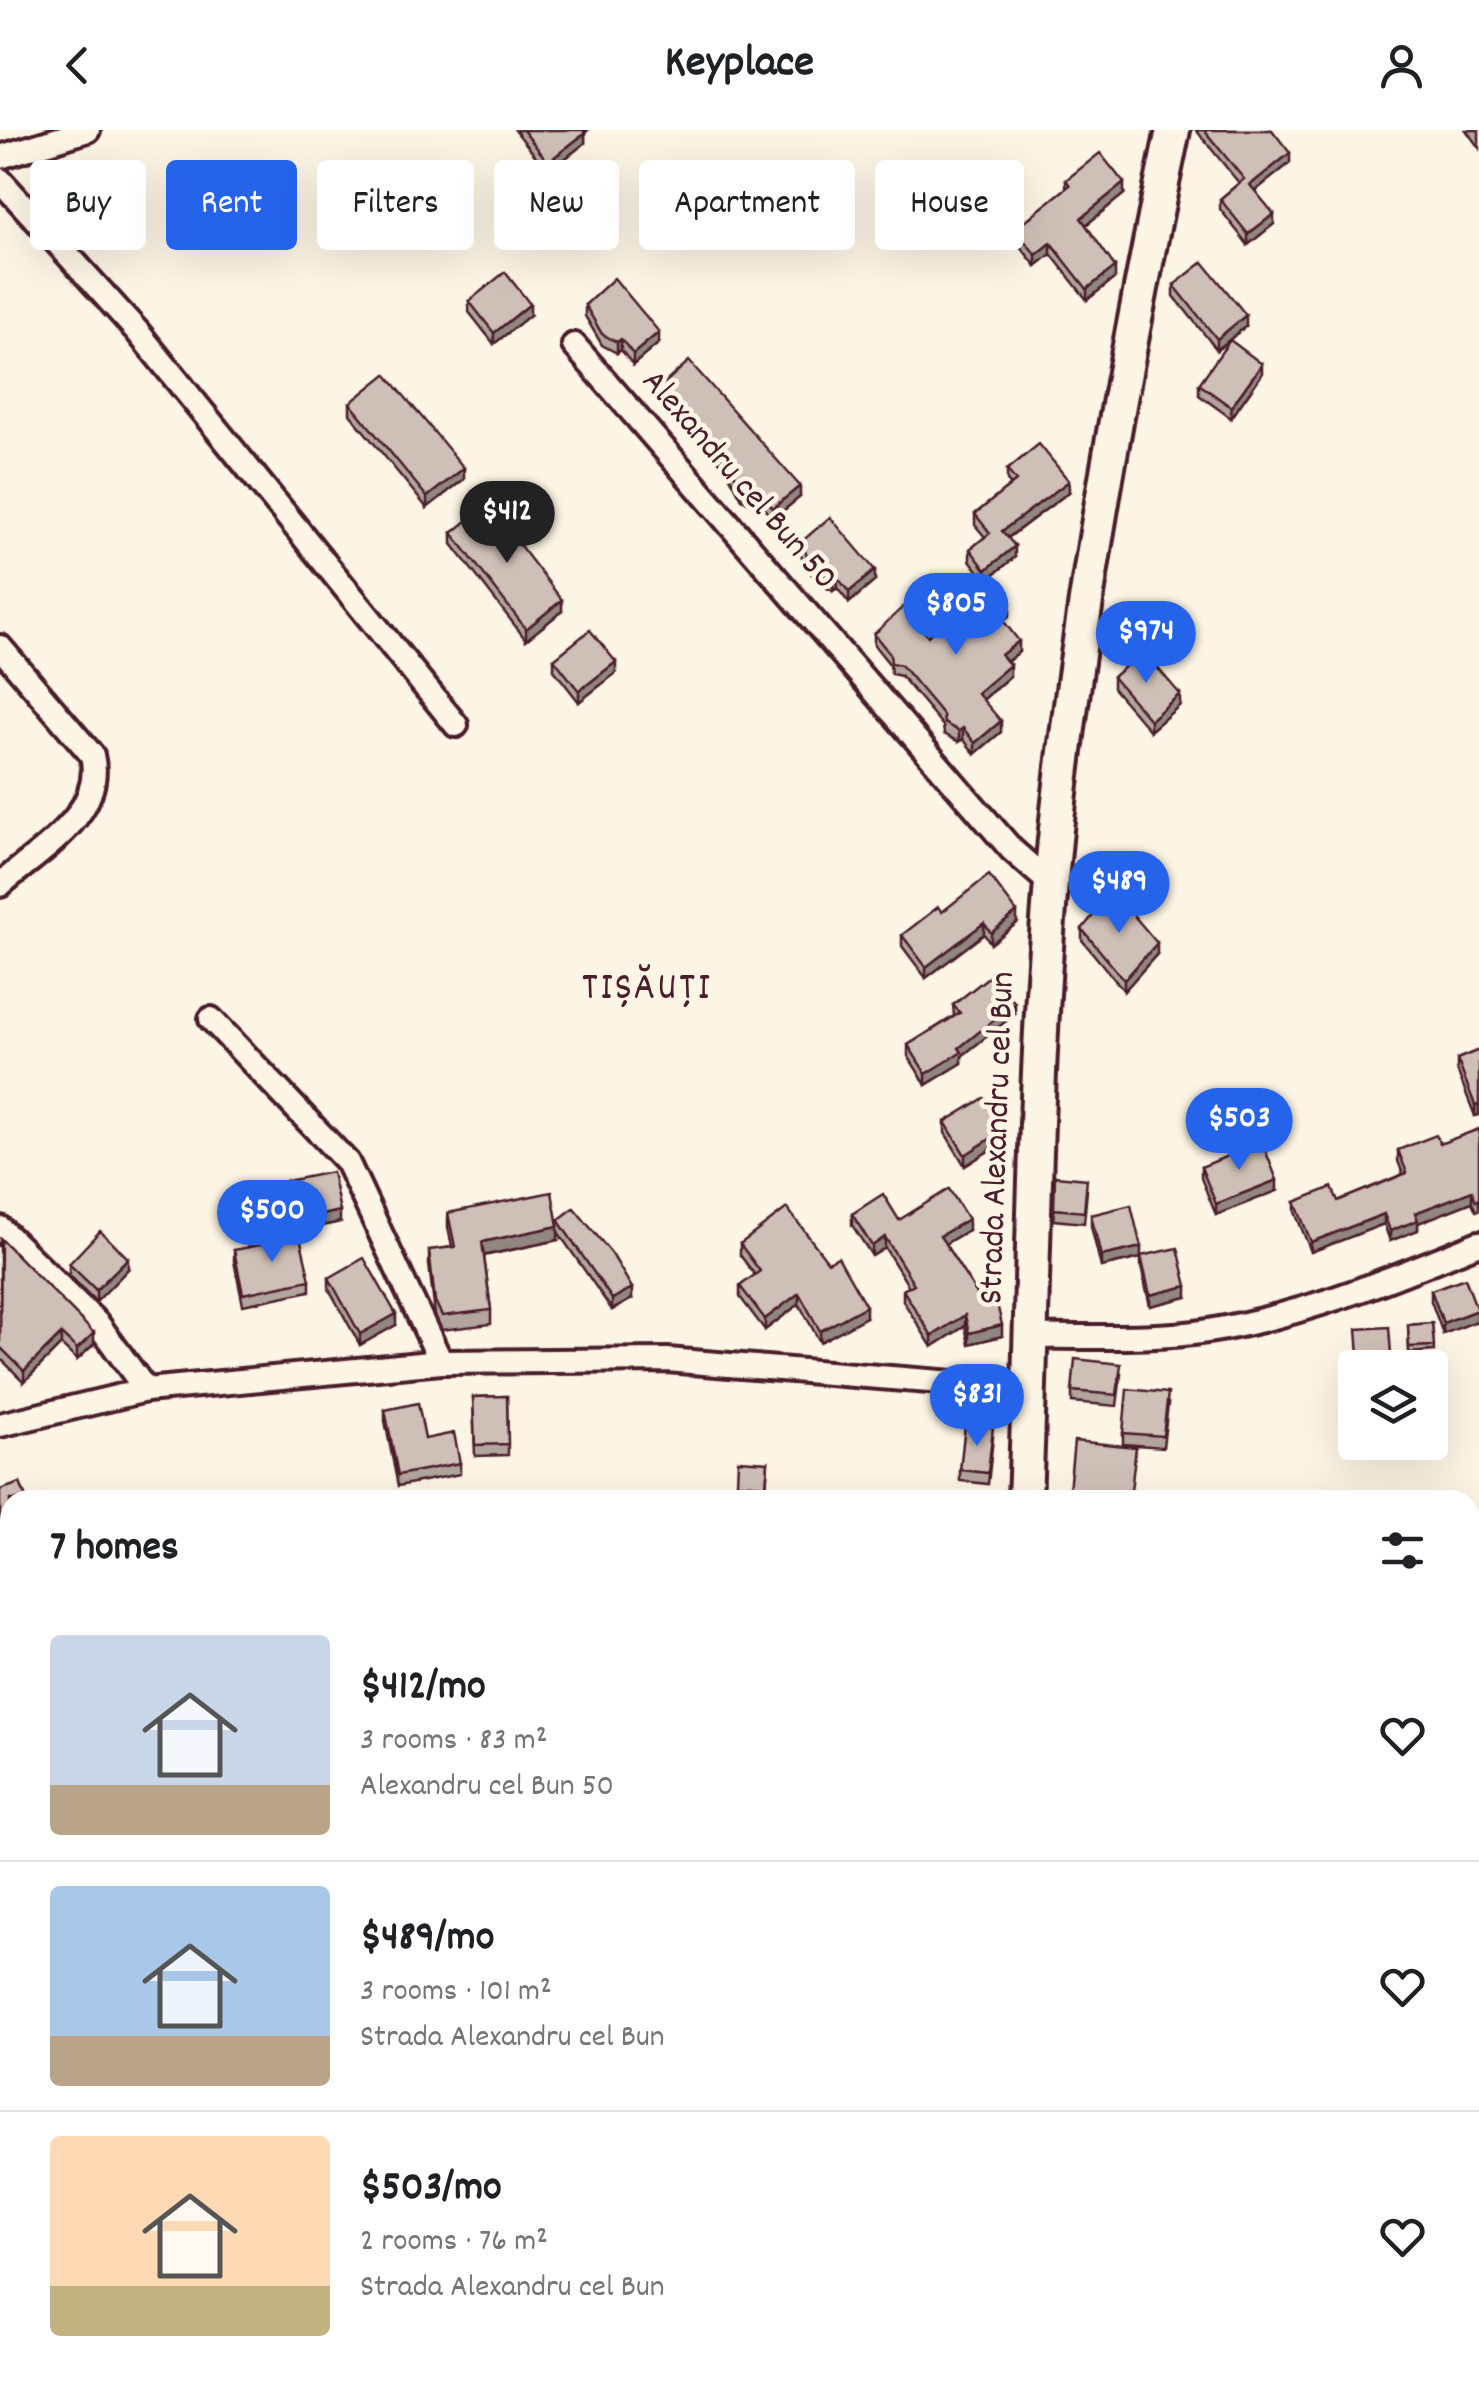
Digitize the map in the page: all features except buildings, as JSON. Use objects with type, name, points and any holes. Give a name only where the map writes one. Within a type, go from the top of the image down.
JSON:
[{"type":"street","name":"Strada Alexandru cel Bun","points":[[1025,1490],[1033,1180],[1061,783],[1136,307],[1173,130]]},
{"type":"street","points":[[0,157],[82,131]]},
{"type":"street","points":[[0,180],[138,332],[456,725]]},
{"type":"street","name":"Alexandru cel Bun 50","points":[[574,344],[1012,850],[1052,885]]},
{"type":"street","points":[[0,647],[92,755],[95,768],[88,806],[0,885]]},
{"type":"street","points":[[211,1019],[348,1162],[442,1362]]},
{"type":"street","points":[[0,1228],[98,1324],[146,1390]]},
{"type":"street","points":[[1031,1337],[1205,1332],[1266,1320],[1348,1296],[1479,1242]]},
{"type":"street","points":[[0,1424],[146,1390],[442,1362],[667,1360],[1030,1389]]},
{"type":"district","name":"TIȘĂUȚI","points":[[647,990]]}]
